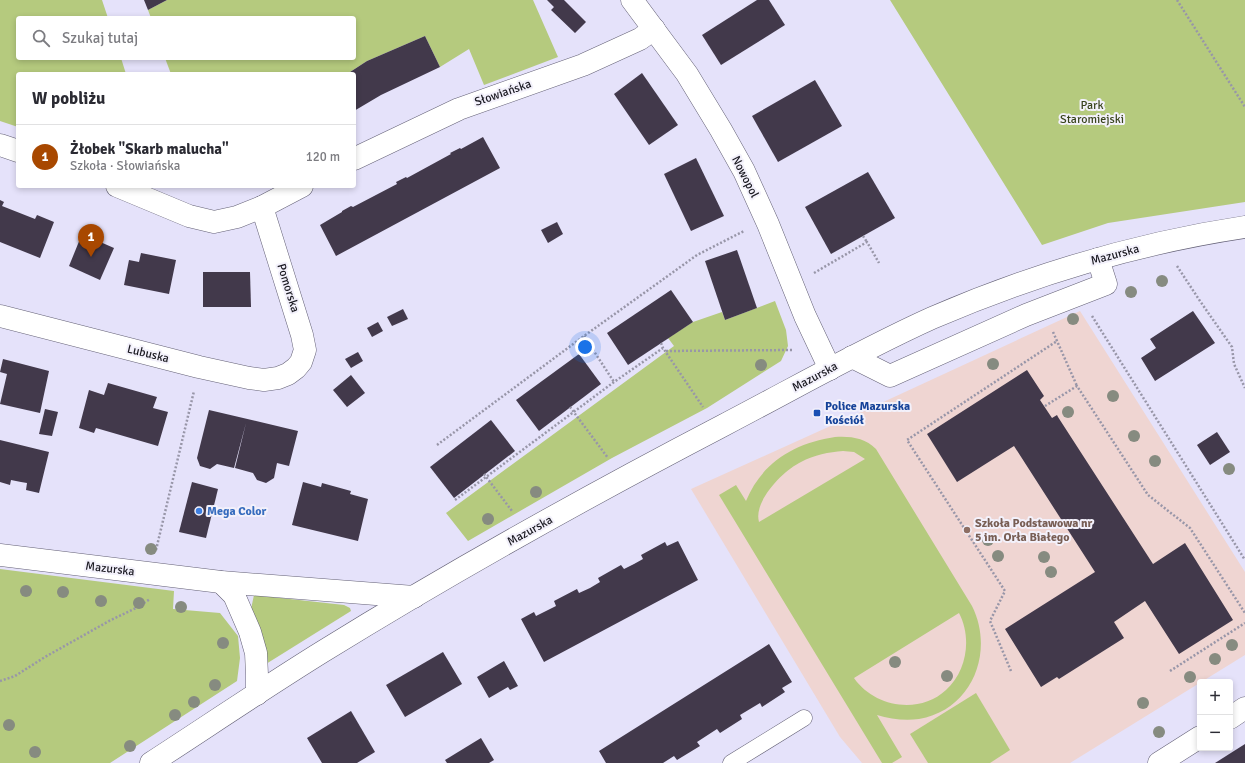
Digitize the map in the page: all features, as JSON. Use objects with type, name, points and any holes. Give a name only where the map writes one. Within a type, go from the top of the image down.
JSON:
[{"type":"street","name":"Nowopol","points":[[632,0],[687,74],[744,171],[768,224],[805,316],[830,369]]},
{"type":"street","name":"Słowiańska","points":[[356,158],[458,109],[583,65],[640,39],[654,29]]},
{"type":"street","points":[[0,145],[16,150]]},
{"type":"street","points":[[122,188],[189,216],[214,222],[237,217],[262,207],[298,188]]},
{"type":"street","name":"Pomorska","points":[[262,207],[302,335],[305,350],[301,362],[296,368]]},
{"type":"street","name":"Mazurska","points":[[151,763],[320,654],[414,597],[635,471],[852,357],[916,326],[971,302],[1058,271],[1152,245],[1245,227]]},
{"type":"street","points":[[852,357],[890,376],[1026,314],[1106,284],[1098,259]]},
{"type":"street","name":"Lubuska","points":[[0,316],[199,367],[249,378],[264,380],[278,378],[288,374],[296,368]]},
{"type":"street","name":"Mazurska","points":[[0,555],[221,582],[414,597]]},
{"type":"street","points":[[221,582],[234,595],[250,632],[256,654],[257,694]]},
{"type":"street","points":[[1233,716],[1245,708]]},
{"type":"street","points":[[1159,763],[1197,739]]},
{"type":"lane","points":[[731,763],[804,718]]},
{"type":"path","points":[[1177,0],[1245,107]]},
{"type":"path","points":[[437,445],[584,336],[698,255],[745,231]]},
{"type":"path","points":[[863,236],[879,263]]},
{"type":"path","points":[[812,274],[819,272],[867,242]]},
{"type":"path","points":[[1177,266],[1232,346],[1234,364],[1245,388]]},
{"type":"path","points":[[1076,295],[1086,308],[1245,560]]},
{"type":"path","points":[[1052,330],[1077,386],[1148,496],[1190,528],[1245,613]]},
{"type":"path","points":[[584,336],[614,382]]},
{"type":"path","points":[[1011,670],[990,621],[1005,591],[907,440],[1058,341]]},
{"type":"path","points":[[661,343],[707,412]]},
{"type":"path","points":[[455,500],[485,475],[663,348]]},
{"type":"path","points":[[665,351],[793,350]]},
{"type":"path","points":[[155,556],[199,367]]},
{"type":"path","points":[[1045,406],[1077,386]]},
{"type":"path","points":[[570,408],[612,464]]},
{"type":"path","points":[[485,475],[513,512]]},
{"type":"path","points":[[0,681],[15,676],[45,657],[109,621],[138,608],[150,599]]},
{"type":"path","points":[[1170,671],[1245,623]]},
{"type":"shaded area","name":"Szkoła Podstawowa nr 5 im. Orła Białego","points":[[1080,311],[1245,572],[1245,655],[1206,679],[1197,679],[1197,685],[1070,763],[862,763],[840,737],[691,489]]},
{"type":"green space","points":[[0,0],[102,0],[107,16],[16,16],[16,60],[122,60],[125,72],[16,72],[16,126],[0,121]]},
{"type":"green space","points":[[167,0],[533,0],[558,57],[484,85],[469,49],[440,67],[425,36],[367,61],[350,72],[170,72],[166,60],[356,60],[356,16],[150,16],[148,10]]},
{"type":"green space","name":"Park Staromiejski","points":[[890,0],[1245,0],[1245,202],[1108,223],[1042,245]]},
{"type":"green space","points":[[775,301],[786,330],[788,346],[781,361],[707,408],[612,458],[468,541],[446,513],[674,346],[668,338],[693,322],[722,312],[725,320]]},
{"type":"green space","points":[[835,437],[852,437],[867,442],[876,449],[972,606],[978,624],[981,642],[979,660],[974,676],[965,691],[953,704],[937,713],[919,719],[908,720],[887,718],[877,715],[902,757],[892,763],[882,763],[719,495],[736,485],[746,501],[761,475],[771,465],[793,450],[820,440]],"holes":[[[843,451],[854,452],[865,459],[759,522],[758,514],[765,496],[771,487],[786,472],[811,457]],[[959,613],[963,623],[966,643],[963,664],[953,682],[946,690],[935,698],[923,703],[910,705],[897,704],[873,696],[854,678]]]},
{"type":"green space","points":[[0,569],[174,591],[173,609],[220,613],[238,636],[240,658],[237,681],[110,763],[0,763]]},
{"type":"green space","points":[[254,595],[344,605],[350,608],[351,611],[266,664],[251,609]]},
{"type":"green space","points":[[976,693],[1010,750],[990,763],[928,763],[910,734]]},
{"type":"building","points":[[144,0],[167,0],[148,10]]},
{"type":"building","points":[[547,0],[564,0],[586,22],[575,33],[551,10],[554,7]]},
{"type":"building","points":[[757,0],[769,0],[785,25],[721,65],[702,35]]},
{"type":"building","points":[[425,36],[440,67],[381,95],[356,110],[356,72],[350,72],[367,61]]},
{"type":"building","points":[[642,73],[678,125],[649,145],[614,94]]},
{"type":"building","points":[[815,80],[842,126],[778,162],[752,116]]},
{"type":"building","points":[[483,137],[500,168],[336,256],[320,225],[351,206],[353,207],[397,184],[396,182],[406,177],[407,178],[451,154],[450,153]]},
{"type":"building","points":[[696,158],[724,216],[691,231],[664,174]]},
{"type":"building","points":[[868,172],[895,218],[831,254],[805,207]]},
{"type":"building","points":[[0,200],[4,202],[2,206],[35,219],[37,215],[54,222],[40,258],[0,242]]},
{"type":"building","points":[[557,222],[563,234],[548,243],[541,230]]},
{"type":"building","points":[[82,234],[114,248],[100,280],[69,266]]},
{"type":"building","points":[[737,250],[757,308],[725,320],[705,261]]},
{"type":"building","points":[[141,253],[176,260],[169,294],[124,285],[129,260],[139,262]]},
{"type":"building","points":[[203,272],[250,272],[251,307],[203,307]]},
{"type":"building","points":[[671,290],[693,322],[628,365],[607,333]]},
{"type":"building","points":[[403,309],[408,319],[392,326],[387,317]]},
{"type":"building","points":[[1193,311],[1215,343],[1155,381],[1141,358],[1156,348],[1150,339]]},
{"type":"building","points":[[378,322],[383,331],[372,337],[367,328]]},
{"type":"building","points":[[358,352],[363,361],[351,368],[345,359]]},
{"type":"building","points":[[579,354],[601,384],[539,431],[516,400]]},
{"type":"building","points":[[3,359],[49,371],[40,413],[0,404],[7,374],[0,372]]},
{"type":"building","points":[[1027,370],[1044,396],[1040,400],[1052,418],[1057,415],[1153,564],[1185,543],[1233,620],[1179,654],[1145,601],[1114,622],[1124,638],[1059,679],[1057,677],[1041,687],[1005,629],[1095,572],[1014,446],[957,482],[927,434]]},
{"type":"building","points":[[351,375],[365,393],[347,407],[333,390]]},
{"type":"building","points":[[108,383],[157,397],[153,408],[168,412],[158,446],[96,428],[94,433],[79,428],[89,390],[104,395]]},
{"type":"building","points":[[45,409],[58,412],[52,436],[39,434]]},
{"type":"building","points":[[209,410],[298,431],[289,466],[277,463],[274,478],[266,483],[257,480],[253,473],[235,468],[246,423],[234,468],[217,464],[210,469],[200,466],[197,458]]},
{"type":"building","points":[[491,420],[515,451],[454,498],[430,467]]},
{"type":"building","points":[[1217,432],[1230,452],[1210,465],[1197,445]]},
{"type":"building","points":[[0,440],[49,452],[39,493],[26,490],[27,483],[11,480],[10,485],[0,482]]},
{"type":"building","name":"Mega Color","points":[[192,482],[218,489],[206,538],[179,532]]},
{"type":"building","points":[[303,482],[321,487],[322,483],[351,491],[350,494],[368,499],[358,541],[292,525]]},
{"type":"building","points":[[678,541],[698,580],[544,662],[521,619],[534,612],[536,616],[556,606],[554,601],[577,589],[579,593],[590,588],[600,582],[598,578],[621,565],[624,569],[634,564],[643,559],[641,555],[665,542],[667,546]]},
{"type":"building","points":[[769,644],[792,682],[782,688],[785,692],[762,707],[760,703],[740,715],[742,719],[720,733],[717,729],[697,742],[700,746],[677,760],[674,756],[663,763],[606,763],[599,751]]},
{"type":"building","points":[[443,652],[462,684],[405,717],[386,685]]},
{"type":"building","points":[[504,661],[518,686],[510,690],[508,687],[489,698],[477,677]]},
{"type":"building","points":[[351,711],[375,752],[357,763],[322,763],[307,738]]},
{"type":"building","points":[[481,738],[494,760],[489,763],[447,763],[445,760]]},
{"type":"building","points":[[1245,744],[1245,763],[1215,763]]},
{"type":"place","name":"Żłobek \"Skarb malucha\"","points":[[91,257]]},
{"type":"place","name":"Police Mazurska Kościół","points":[[817,413]]},
{"type":"place","name":"Mega Color","points":[[199,511]]},
{"type":"place","name":"Szkoła Podstawowa nr 5 im. Orła Białego","points":[[967,530]]}]
